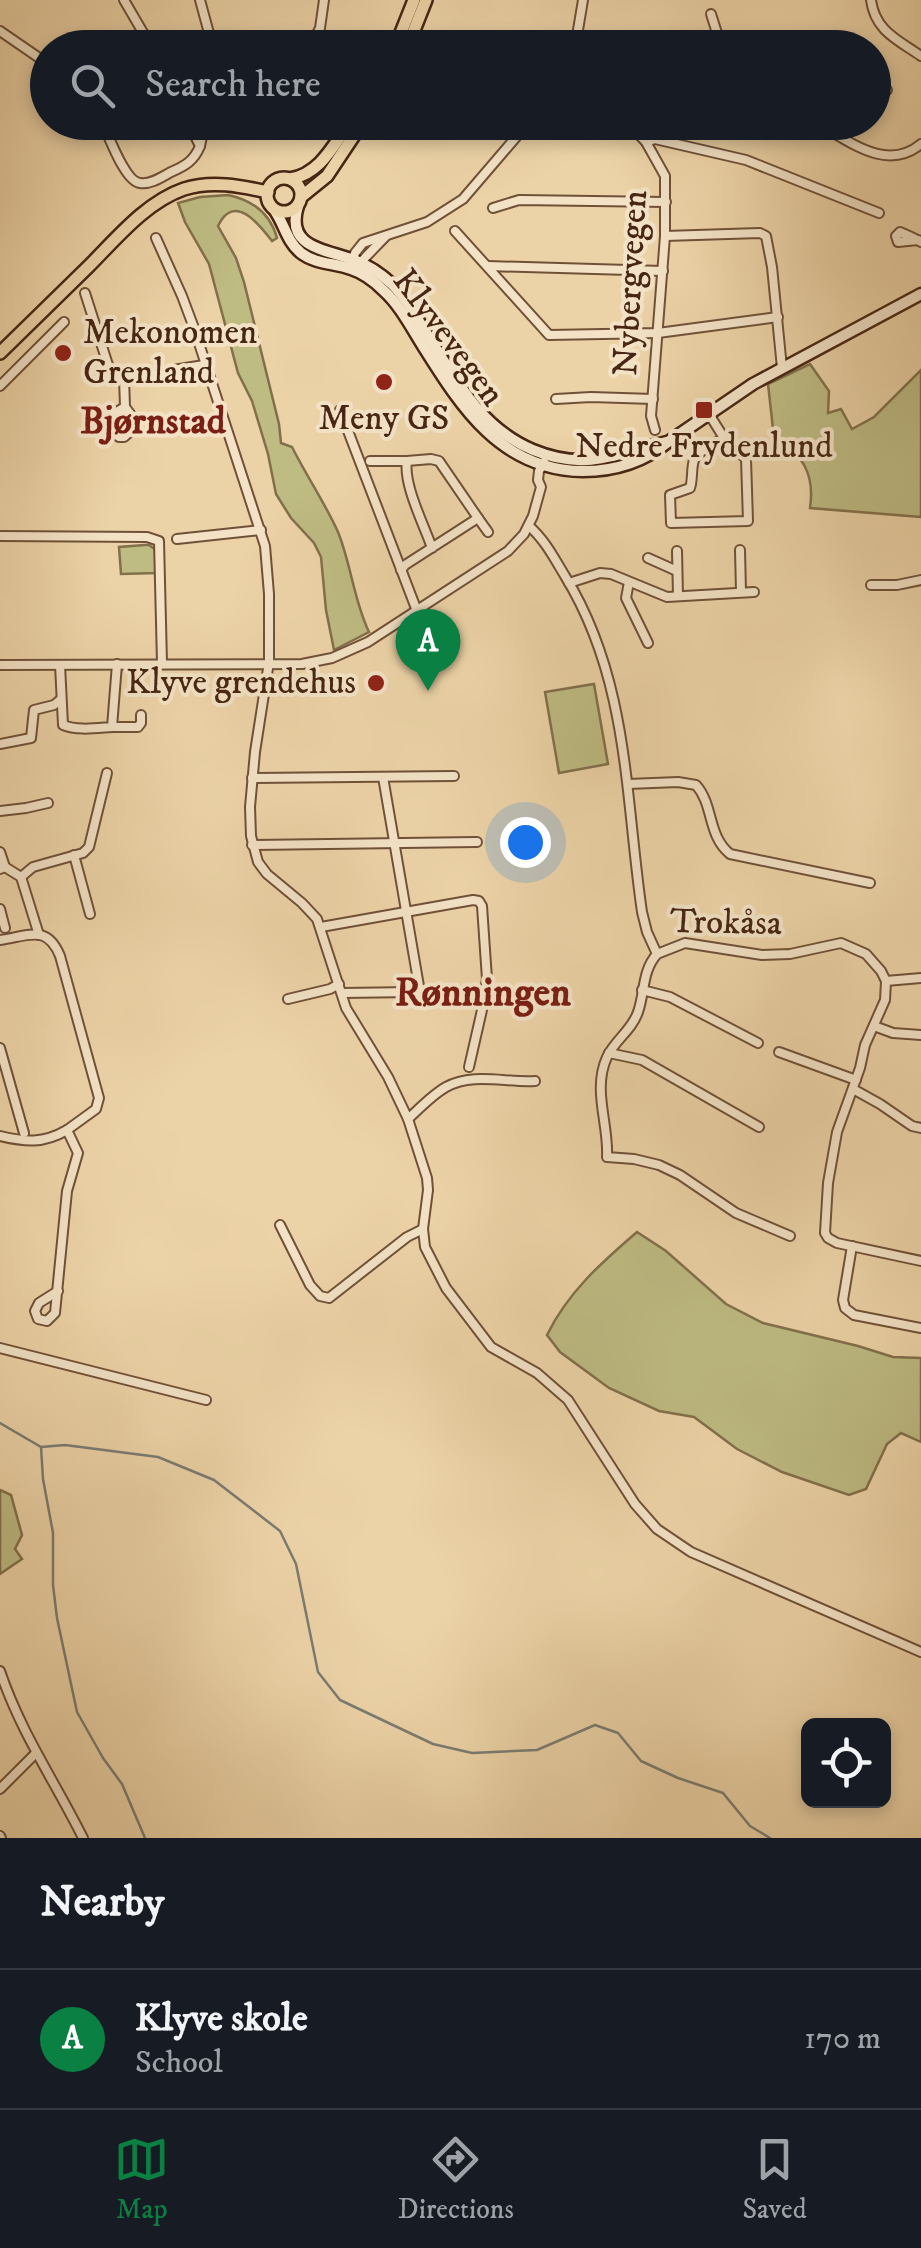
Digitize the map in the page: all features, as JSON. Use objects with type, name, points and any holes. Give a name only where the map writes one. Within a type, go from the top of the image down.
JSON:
[{"type":"highway","points":[[402,30],[414,0]]},
{"type":"highway","points":[[414,30],[426,0]]},
{"type":"highway","points":[[336,140],[314,170],[301,177],[276,181],[268,192],[273,208],[289,212],[327,176],[351,140]]},
{"type":"highway","points":[[289,179],[300,188],[299,202]]},
{"type":"highway","points":[[0,353],[132,224],[171,195],[210,184],[268,192]]},
{"type":"main road","name":"Klyvevegen","points":[[299,202],[295,225],[305,242],[382,276],[401,294],[478,412],[502,433],[548,462],[582,471],[615,468],[656,452],[737,394],[921,294]]},
{"type":"main road","name":"Klyvevegen","points":[[273,208],[297,250],[314,260],[355,264]]},
{"type":"street","points":[[124,0],[142,30]]},
{"type":"street","points":[[200,0],[208,30]]},
{"type":"street","points":[[319,30],[324,0]]},
{"type":"street","points":[[578,30],[583,0]]},
{"type":"street","points":[[872,0],[873,13],[884,30]]},
{"type":"street","points":[[711,14],[716,30]]},
{"type":"street","points":[[0,31],[30,52]]},
{"type":"street","points":[[891,35],[921,56]]},
{"type":"street","points":[[111,140],[132,181],[141,184],[186,165],[195,158],[201,140]]},
{"type":"street","points":[[197,140],[200,146]]},
{"type":"street","points":[[355,264],[385,238],[427,222],[463,199],[514,140]]},
{"type":"street","points":[[646,142],[652,140]]},
{"type":"street","points":[[659,140],[746,160],[879,212]]},
{"type":"street","points":[[850,140],[882,156],[899,156],[921,144]]},
{"type":"street","name":"Nybergvegen","points":[[646,142],[664,176],[666,202],[651,416],[656,430]]},
{"type":"street","points":[[494,208],[519,200],[666,202]]},
{"type":"street","points":[[455,231],[549,335],[658,334],[778,317]]},
{"type":"street","points":[[665,236],[766,236],[782,368]]},
{"type":"street","points":[[156,238],[182,296],[261,530],[268,575],[269,662],[252,778],[252,845],[266,874],[310,910],[321,926],[350,1017],[388,1077],[408,1119],[427,1178],[423,1229],[432,1265],[482,1338],[504,1356],[537,1372],[568,1400],[635,1504],[670,1540],[921,1652]]},
{"type":"street","points":[[488,266],[663,270]]},
{"type":"street","points":[[85,293],[109,368],[116,376],[204,365]]},
{"type":"street","points":[[0,386],[64,322]]},
{"type":"street","points":[[124,378],[125,407]]},
{"type":"street","name":"Nybergvegen","points":[[556,399],[653,399]]},
{"type":"street","points":[[340,410],[417,611]]},
{"type":"street","points":[[709,414],[724,438],[746,459],[748,522],[671,523],[670,495],[690,488],[694,459],[724,438]]},
{"type":"street","points":[[370,461],[440,461],[488,532]]},
{"type":"street","points":[[407,461],[410,485],[432,548]]},
{"type":"street","points":[[0,665],[302,664],[332,658],[368,642],[518,542],[529,526],[541,487],[538,480],[548,462]]},
{"type":"street","points":[[401,570],[478,518]]},
{"type":"street","name":"Trokåsa","points":[[529,526],[540,535],[570,583],[592,626],[612,685],[642,912],[657,954],[685,944],[762,955],[841,944],[866,954],[886,981]]},
{"type":"street","points":[[177,539],[261,530]]},
{"type":"street","points":[[0,536],[147,537],[159,541],[162,663]]},
{"type":"street","points":[[740,550],[741,592]]},
{"type":"street","points":[[677,551],[678,596]]},
{"type":"street","points":[[648,558],[677,571]]},
{"type":"street","points":[[570,583],[611,574],[662,596],[754,592]]},
{"type":"street","points":[[871,584],[897,585],[921,580]]},
{"type":"street","points":[[630,582],[626,598],[648,643]]},
{"type":"street","points":[[112,727],[117,664]]},
{"type":"street","points":[[60,665],[61,722],[65,727],[138,727],[142,714]]},
{"type":"street","points":[[0,744],[31,738],[34,710],[60,700]]},
{"type":"street","points":[[21,876],[33,867],[86,851],[107,772]]},
{"type":"street","points":[[252,778],[454,776]]},
{"type":"street","points":[[382,777],[420,992]]},
{"type":"street","points":[[628,784],[696,784],[704,795],[717,841],[736,857],[870,884]]},
{"type":"street","points":[[0,811],[48,803]]},
{"type":"street","points":[[252,845],[477,842]]},
{"type":"street","points":[[0,852],[3,868],[21,876],[39,935]]},
{"type":"street","points":[[74,855],[90,914]]},
{"type":"street","points":[[321,926],[479,901],[486,992],[469,1067]]},
{"type":"street","points":[[0,909],[5,928]]},
{"type":"street","points":[[0,940],[39,935],[48,936],[55,944],[99,1098],[96,1109],[46,1140],[34,1142],[0,1136]]},
{"type":"street","points":[[657,954],[647,969],[634,1022],[609,1053],[603,1069],[601,1095],[607,1157],[660,1164],[736,1213],[790,1236]]},
{"type":"street","points":[[921,978],[886,981],[885,1000],[841,1117],[832,1154],[824,1224],[828,1238],[837,1243],[921,1261]]},
{"type":"street","points":[[288,999],[330,989],[486,992]]},
{"type":"street","points":[[642,990],[670,997],[758,1043]]},
{"type":"street","points":[[874,1026],[893,1033],[921,1035]]},
{"type":"street","points":[[0,1048],[24,1133]]},
{"type":"street","points":[[779,1052],[854,1085],[912,1126],[921,1128]]},
{"type":"street","points":[[609,1053],[642,1060],[759,1128]]},
{"type":"street","points":[[408,1119],[450,1084],[481,1078],[535,1081]]},
{"type":"street","points":[[58,1291],[67,1191],[78,1153],[66,1130]]},
{"type":"street","points":[[280,1225],[310,1284],[320,1296],[329,1298],[407,1236],[423,1229]]},
{"type":"street","points":[[852,1246],[844,1308],[854,1315],[921,1328]]},
{"type":"street","points":[[0,1348],[206,1400]]},
{"type":"street","points":[[0,1671],[8,1708],[84,1838]]},
{"type":"street","points":[[0,1789],[36,1753]]},
{"type":"shaded area","points":[[228,195],[259,209],[270,221],[277,238],[272,241],[239,211],[224,216],[218,226],[244,282],[281,443],[292,447],[338,532],[369,632],[334,650],[321,557],[276,494],[268,454],[252,401],[238,373],[209,264],[178,203]]},
{"type":"shaded area","points":[[810,364],[829,391],[828,413],[841,409],[852,429],[874,417],[921,370],[921,517],[810,508],[811,485],[805,466],[793,451],[774,438],[768,384]]},
{"type":"shaded area","points":[[149,545],[156,550],[157,573],[121,574],[119,547]]},
{"type":"shaded area","points":[[594,684],[608,764],[559,773],[545,692]]},
{"type":"shaded area","points":[[637,1232],[666,1251],[726,1304],[763,1323],[893,1357],[921,1358],[921,1442],[901,1433],[887,1444],[866,1489],[849,1495],[782,1472],[737,1449],[694,1417],[659,1411],[609,1388],[560,1352],[547,1335],[555,1320],[586,1279]]},
{"type":"shaded area","points":[[0,1490],[11,1495],[22,1535],[15,1549],[22,1559],[0,1574]]},
{"type":"waterway","points":[[0,1423],[41,1447],[65,1445],[158,1457],[214,1480],[280,1531],[296,1564],[318,1672],[340,1700],[433,1744],[472,1753],[537,1750],[595,1725],[618,1733],[641,1761],[723,1793],[750,1826],[770,1838]]},
{"type":"waterway","points":[[41,1447],[53,1533],[57,1618],[77,1712],[122,1784],[145,1838]]},
{"type":"place","name":"Mekonomen Grenland","points":[[63,353]]},
{"type":"place","name":"Meny GS","points":[[384,382]]},
{"type":"place","name":"Nedre Frydenlund","points":[[704,410]]},
{"type":"place","name":"Klyve grendehus","points":[[376,683]]},
{"type":"place","name":"Klyve skole","points":[[428,691]]},
{"type":"district","name":"Bjørnstad","points":[[153,422]]},
{"type":"district","name":"Rønningen","points":[[483,994]]}]
